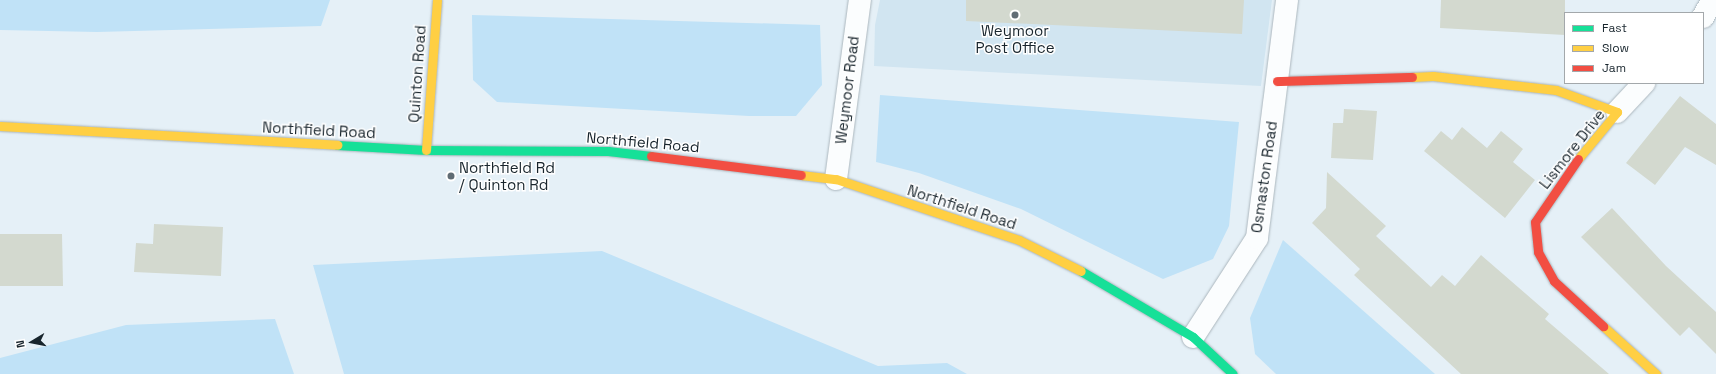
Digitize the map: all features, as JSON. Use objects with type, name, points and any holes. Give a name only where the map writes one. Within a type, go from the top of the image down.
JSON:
[{"type":"street","name":"Quinton Road","points":[[426,150],[437,0]]},
{"type":"street","name":"Weymoor Road","points":[[836,180],[860,0]]},
{"type":"street","name":"Osmaston Road","points":[[1192,337],[1257,238],[1287,0]]},
{"type":"street","points":[[1704,15],[1713,0]]},
{"type":"street","name":"Lismore Drive","points":[[1277,81],[1433,76],[1556,90],[1617,112],[1573,165],[1535,222],[1538,252],[1554,281],[1656,374]]},
{"type":"street","points":[[1617,112],[1643,84]]},
{"type":"street","name":"Northfield Road","points":[[0,126],[426,150],[608,151],[836,180],[1019,240],[1111,286],[1192,337],[1233,374]]},
{"type":"shaded area","points":[[0,0],[330,0],[321,26],[97,32],[0,30]]},
{"type":"shaded area","points":[[880,0],[1272,0],[1261,86],[874,66],[875,25]]},
{"type":"shaded area","points":[[472,15],[820,25],[822,85],[796,116],[749,116],[497,102],[473,80]]},
{"type":"shaded area","points":[[880,95],[1239,122],[1229,226],[1213,259],[1163,279],[1021,209],[919,173],[876,162]]},
{"type":"shaded area","points":[[1283,240],[1435,374],[1276,374],[1255,354],[1250,318]]},
{"type":"shaded area","points":[[602,251],[878,366],[947,363],[967,374],[344,374],[313,265]]},
{"type":"shaded area","points":[[275,319],[294,374],[0,374],[0,358],[126,325]]},
{"type":"building","points":[[966,0],[1244,0],[1242,34],[966,21]]},
{"type":"building","points":[[1441,0],[1565,0],[1564,35],[1440,28]]},
{"type":"building","points":[[1680,96],[1716,124],[1716,165],[1685,147],[1655,185],[1626,163]]},
{"type":"building","points":[[1344,109],[1377,111],[1373,160],[1331,158],[1333,123],[1343,123]]},
{"type":"building","points":[[1462,127],[1487,148],[1501,131],[1523,149],[1513,162],[1535,180],[1505,218],[1424,151],[1441,131],[1452,140]]},
{"type":"building","points":[[1327,172],[1386,226],[1376,236],[1431,287],[1442,275],[1455,286],[1481,255],[1549,314],[1545,319],[1609,374],[1461,374],[1354,275],[1360,269],[1312,223],[1326,208]]},
{"type":"building","points":[[1612,208],[1666,266],[1716,312],[1716,354],[1689,327],[1680,336],[1581,237]]},
{"type":"building","points":[[154,224],[223,227],[221,276],[134,272],[136,243],[153,244]]},
{"type":"building","points":[[0,234],[62,234],[63,286],[0,286]]},
{"type":"traffic: fast","points":[[337,145],[426,150],[608,151],[651,156]]},
{"type":"traffic: fast","points":[[1081,271],[1193,337],[1233,374]]},
{"type":"traffic: slow","points":[[426,150],[437,0]]},
{"type":"traffic: slow","points":[[1412,77],[1433,76],[1556,90],[1617,112],[1578,159]]},
{"type":"traffic: slow","points":[[0,126],[337,145]]},
{"type":"traffic: slow","points":[[801,175],[836,179],[1019,240],[1081,271]]},
{"type":"traffic: slow","points":[[1603,326],[1656,374]]},
{"type":"traffic: jam","points":[[1277,81],[1412,77]]},
{"type":"traffic: jam","points":[[651,156],[801,175]]},
{"type":"traffic: jam","points":[[1578,159],[1535,222],[1538,252],[1554,281],[1603,326]]},
{"type":"place","name":"Weymoor Post Office","points":[[1015,15]]},
{"type":"place","name":"Northfield Rd / Quinton Rd","points":[[451,176]]}]
